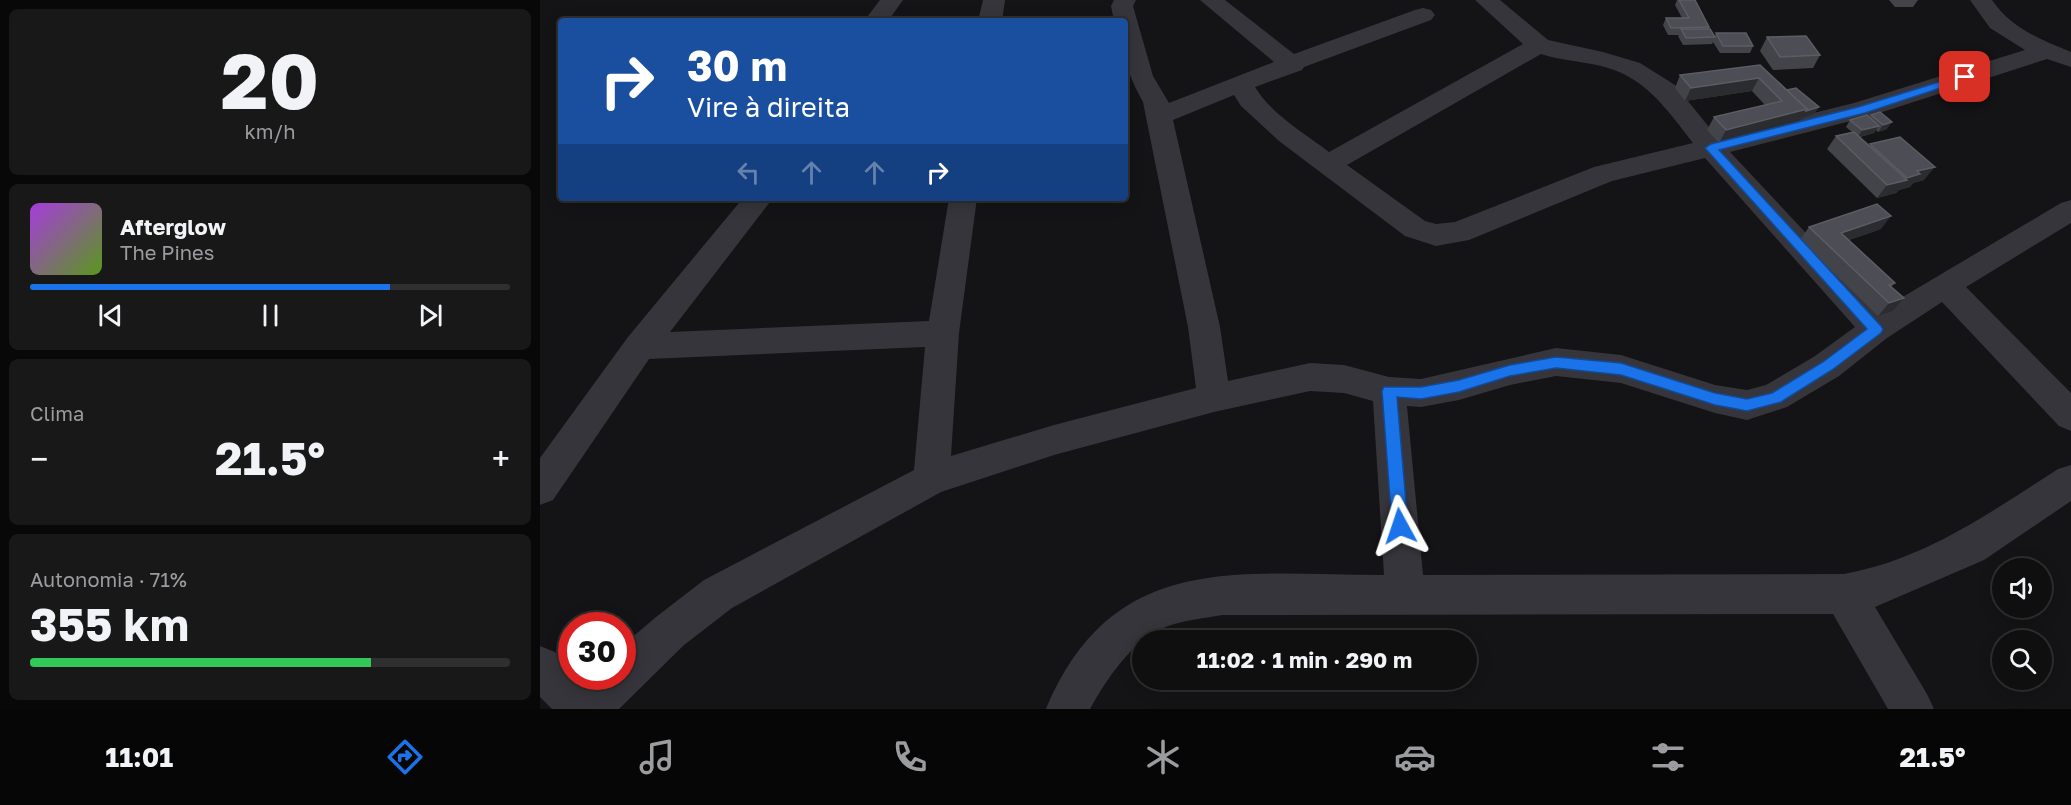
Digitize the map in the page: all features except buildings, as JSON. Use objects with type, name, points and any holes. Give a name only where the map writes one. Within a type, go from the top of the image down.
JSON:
[{"type":"street","points":[[878,18],[892,0]]},
{"type":"street","points":[[991,18],[994,0]]},
{"type":"street","points":[[1125,0],[1122,6],[1125,18]]},
{"type":"street","points":[[1211,0],[1293,65]]},
{"type":"street","points":[[1486,0],[1539,45],[1557,51],[1603,59],[1631,68],[1666,91],[1711,148],[1876,329]]},
{"type":"street","points":[[1981,0],[1997,23],[2009,33],[2059,56]]},
{"type":"street","points":[[1159,116],[1293,65],[1338,45],[1423,15]]},
{"type":"street","points":[[1128,28],[1141,76],[1156,102],[1204,327],[1214,398]]},
{"type":"street","points":[[1328,164],[1539,45]]},
{"type":"street","points":[[1240,84],[1250,100],[1288,135],[1415,229],[1436,235],[1459,232],[1604,174],[1862,110],[2059,56]]},
{"type":"street","points":[[540,488],[640,346],[757,201]]},
{"type":"street","points":[[931,478],[943,333],[963,201]]},
{"type":"street","points":[[636,663],[670,631],[718,594],[931,478],[1054,440],[1214,398],[1310,377],[1344,379],[1389,391],[1421,393],[1459,386],[1510,370],[1556,362],[1621,369],[1715,399],[1747,405],[1776,397],[1827,366],[1876,329],[1945,285],[2071,210]]},
{"type":"street","points":[[1945,285],[2071,416]]},
{"type":"street","points":[[640,346],[943,333]]},
{"type":"street","points":[[1389,391],[1405,594]]},
{"type":"street","points":[[1068,709],[1077,689],[1114,638],[1155,610],[1223,595],[1844,594],[1879,587],[1970,547],[2071,481]]},
{"type":"street","points":[[1844,594],[1912,709]]},
{"type":"street","points":[[540,667],[582,709]]},
{"type":"street","points":[[590,709],[608,690]]},
{"type":"route","points":[[1400,526],[1389,391],[1421,393],[1459,386],[1510,370],[1556,362],[1621,369],[1715,399],[1747,405],[1776,397],[1827,366],[1876,329],[1711,148],[1862,110],[1965,77]]}]
